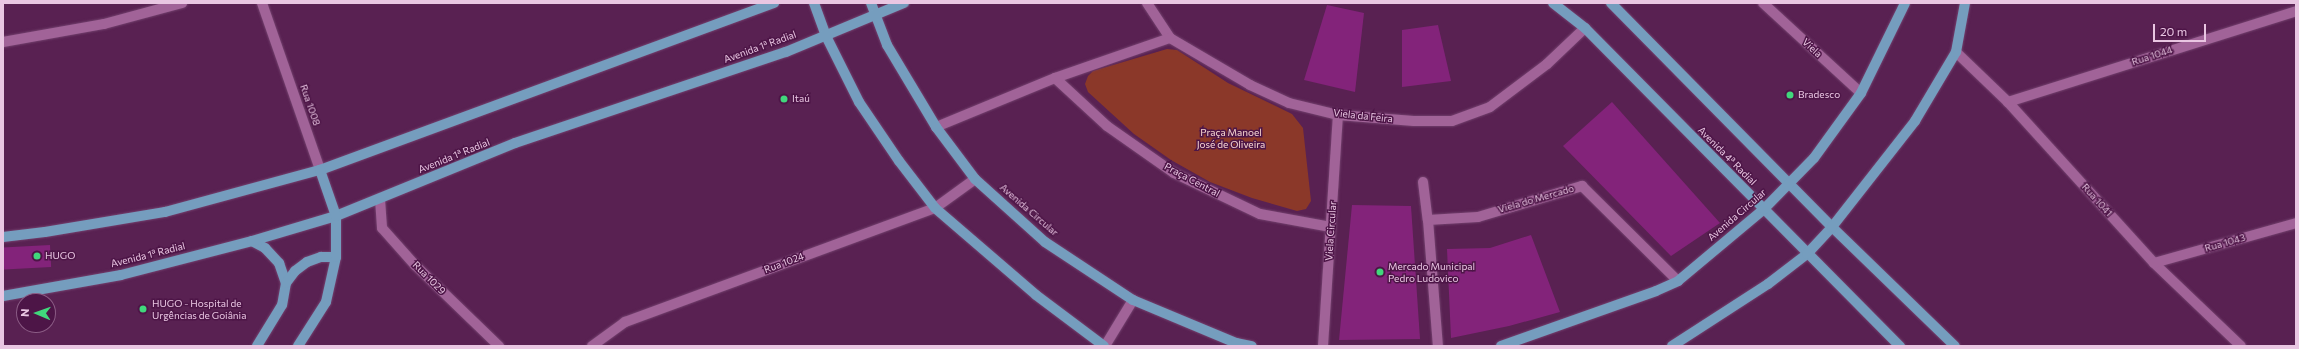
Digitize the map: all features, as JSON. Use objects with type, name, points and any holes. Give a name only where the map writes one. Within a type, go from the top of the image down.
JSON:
[{"type":"main road","points":[[3,237],[45,232],[165,212],[320,170],[774,3]]},
{"type":"main road","points":[[814,3],[826,34],[860,102],[899,161],[935,208],[1036,295],[1104,346]]},
{"type":"main road","name":"Avenida Circular","points":[[871,3],[887,45],[936,127],[976,179],[1045,242],[1133,300],[1236,343],[1252,346]]},
{"type":"main road","name":"Avenida 1ª Radial","points":[[3,296],[121,275],[252,241],[336,216],[515,143],[786,52],[874,13],[904,3]]},
{"type":"main road","name":"Avenida 4ª Radial","points":[[1553,3],[1585,28],[1764,209],[1806,254],[1900,346]]},
{"type":"main road","points":[[1611,3],[1832,227],[1955,346]]},
{"type":"main road","name":"Avenida Circular","points":[[1502,346],[1648,294],[1678,281],[1764,209],[1791,184],[1814,158],[1861,93],[1905,3]]},
{"type":"main road","points":[[1672,346],[1768,284],[1806,254],[1832,227],[1915,121],[1956,52],[1965,3]]},
{"type":"main road","name":"Rua 1008","points":[[298,346],[326,302],[336,257],[336,216],[320,170]]},
{"type":"main road","points":[[252,241],[265,248],[280,263],[286,283]]},
{"type":"main road","points":[[257,346],[282,305],[286,283],[295,271],[307,262],[321,257],[336,257]]},
{"type":"street","points":[[3,42],[104,24],[182,3]]},
{"type":"street","name":"Rua 1008","points":[[262,3],[320,170]]},
{"type":"street","name":"Viela da Feira","points":[[1147,3],[1170,38],[1250,86],[1289,103],[1338,115],[1414,121],[1452,121],[1490,107],[1547,64],[1585,28]]},
{"type":"street","name":"Viela","points":[[1763,3],[1861,93]]},
{"type":"street","name":"Rua 1044","points":[[2008,102],[2296,10]]},
{"type":"street","points":[[936,127],[1055,78],[1170,38]]},
{"type":"street","name":"Rua 1041","points":[[1956,52],[2008,102],[2154,263],[2241,346]]},
{"type":"street","name":"Praça Central","points":[[1055,78],[1107,126],[1174,173],[1260,214],[1331,227]]},
{"type":"street","name":"Viela Circular","points":[[1323,346],[1338,115]]},
{"type":"street","name":"Rua 1024","points":[[592,346],[625,322],[935,208],[976,179]]},
{"type":"street","points":[[1423,182],[1428,220],[1438,346]]},
{"type":"street","name":"Viela do Mercado","points":[[1428,220],[1478,217],[1582,186],[1678,281]]},
{"type":"street","name":"Rua 1029","points":[[380,199],[382,228],[415,265],[499,346]]},
{"type":"street","name":"Rua 1043","points":[[2154,263],[2296,223]]},
{"type":"street","points":[[1104,346],[1133,300]]},
{"type":"green space","name":"Praça Manoel José de Oliveira","points":[[1167,49],[1177,50],[1228,83],[1292,114],[1303,128],[1311,201],[1306,209],[1297,211],[1252,198],[1210,182],[1171,160],[1134,134],[1088,92],[1085,84],[1088,76],[1093,71]]},
{"type":"building","points":[[1327,5],[1364,13],[1355,92],[1304,80]]},
{"type":"building","points":[[1438,25],[1451,81],[1402,87],[1402,30]]},
{"type":"building","points":[[1612,102],[1720,223],[1671,256],[1563,146]]},
{"type":"building","name":"Mercado Municipal Pedro Ludovico","points":[[1352,205],[1411,206],[1420,339],[1339,340]]},
{"type":"building","points":[[1531,235],[1560,312],[1509,326],[1451,338],[1447,249],[1490,248]]},
{"type":"building","name":"HUGO","points":[[50,245],[51,267],[4,269],[3,247]]},
{"type":"place","name":"Bradesco","points":[[1790,95]]},
{"type":"place","name":"Itaú","points":[[784,99]]},
{"type":"place","name":"HUGO","points":[[37,256]]},
{"type":"place","name":"Mercado Municipal Pedro Ludovico","points":[[1380,272]]},
{"type":"place","name":"HUGO - Hospital de Urgências de Goiânia","points":[[143,309]]}]
